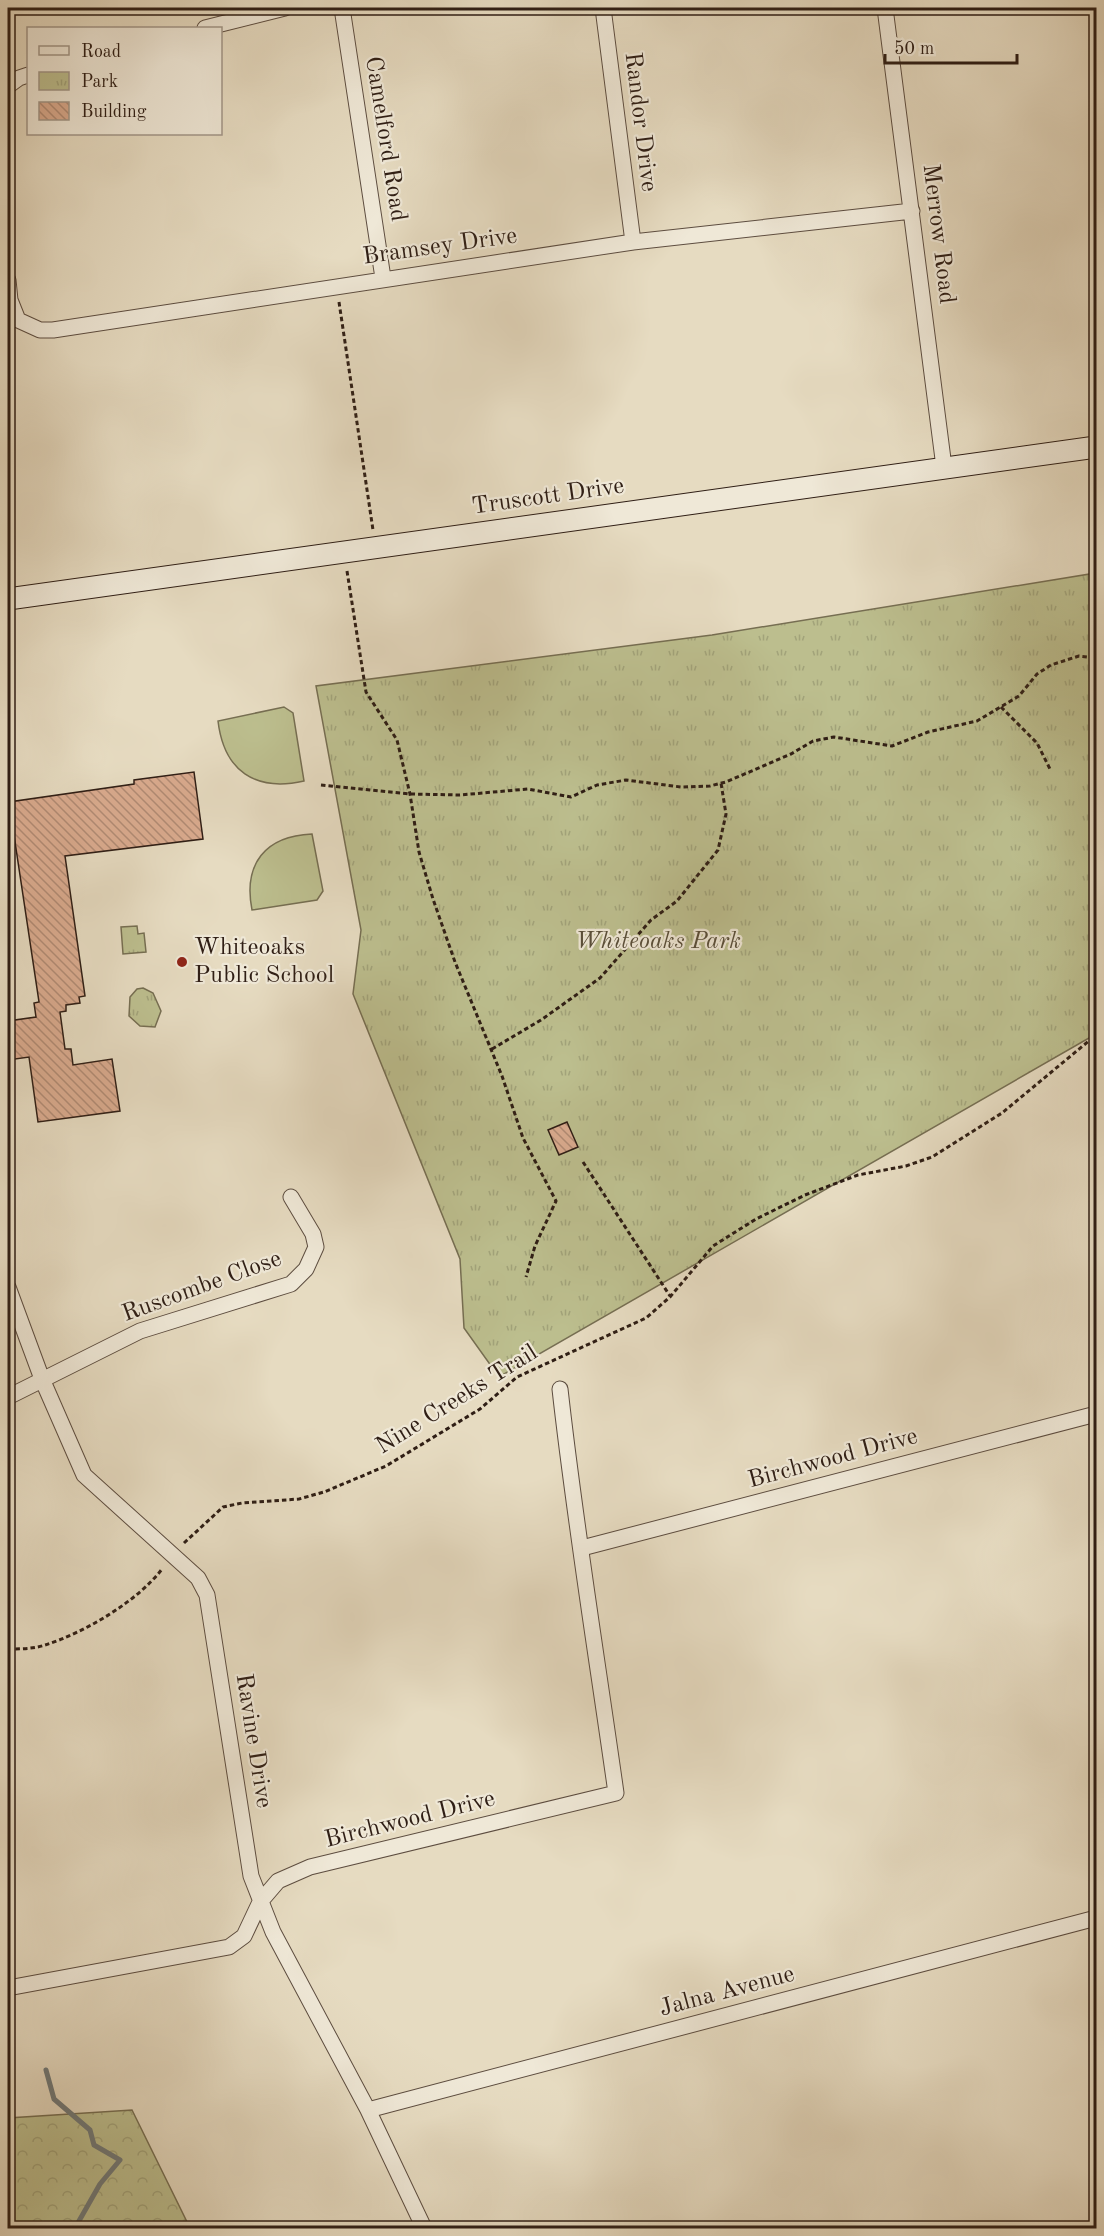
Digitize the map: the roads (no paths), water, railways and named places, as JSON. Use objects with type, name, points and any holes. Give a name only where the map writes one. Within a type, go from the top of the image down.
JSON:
[{"type":"street","points":[[209,27],[285,8]]},
{"type":"street","name":"Camelford Road","points":[[342,8],[383,278]]},
{"type":"street","name":"Randor Drive","points":[[603,8],[633,242]]},
{"type":"street","name":"Merrow Road","points":[[885,8],[944,467]]},
{"type":"street","points":[[8,86],[27,75]]},
{"type":"street","name":"Bramsey Drive","points":[[8,280],[10,300],[18,320],[40,330],[54,330],[383,278],[633,242],[912,211]]},
{"type":"street","name":"Truscott Drive","points":[[8,599],[1096,447]]},
{"type":"street","name":"Ruscombe Close","points":[[8,1397],[140,1331],[291,1284],[306,1269],[316,1247],[313,1234],[291,1197]]},
{"type":"street","name":"Ravine Drive","points":[[8,1287],[42,1379],[84,1475],[198,1578],[207,1595],[251,1876],[260,1902],[300,1984],[368,2110],[424,2229]]},
{"type":"street","name":"Birchwood Drive","points":[[8,1988],[228,1947],[244,1936],[260,1902],[278,1881],[310,1867],[616,1792],[582,1548],[572,1503],[560,1389]]},
{"type":"street","name":"Birchwood Drive","points":[[582,1548],[1096,1414]]},
{"type":"street","name":"Jalna Avenue","points":[[368,2110],[1096,1918]]},
{"type":"waterway","points":[[46,2070],[54,2099],[90,2130],[94,2145],[120,2160],[100,2184],[75,2228]]},
{"type":"place","name":"Whiteoaks Public School","points":[[182,962]]},
{"type":"park label","name":"Whiteoaks Park","points":[[658,942]]}]
